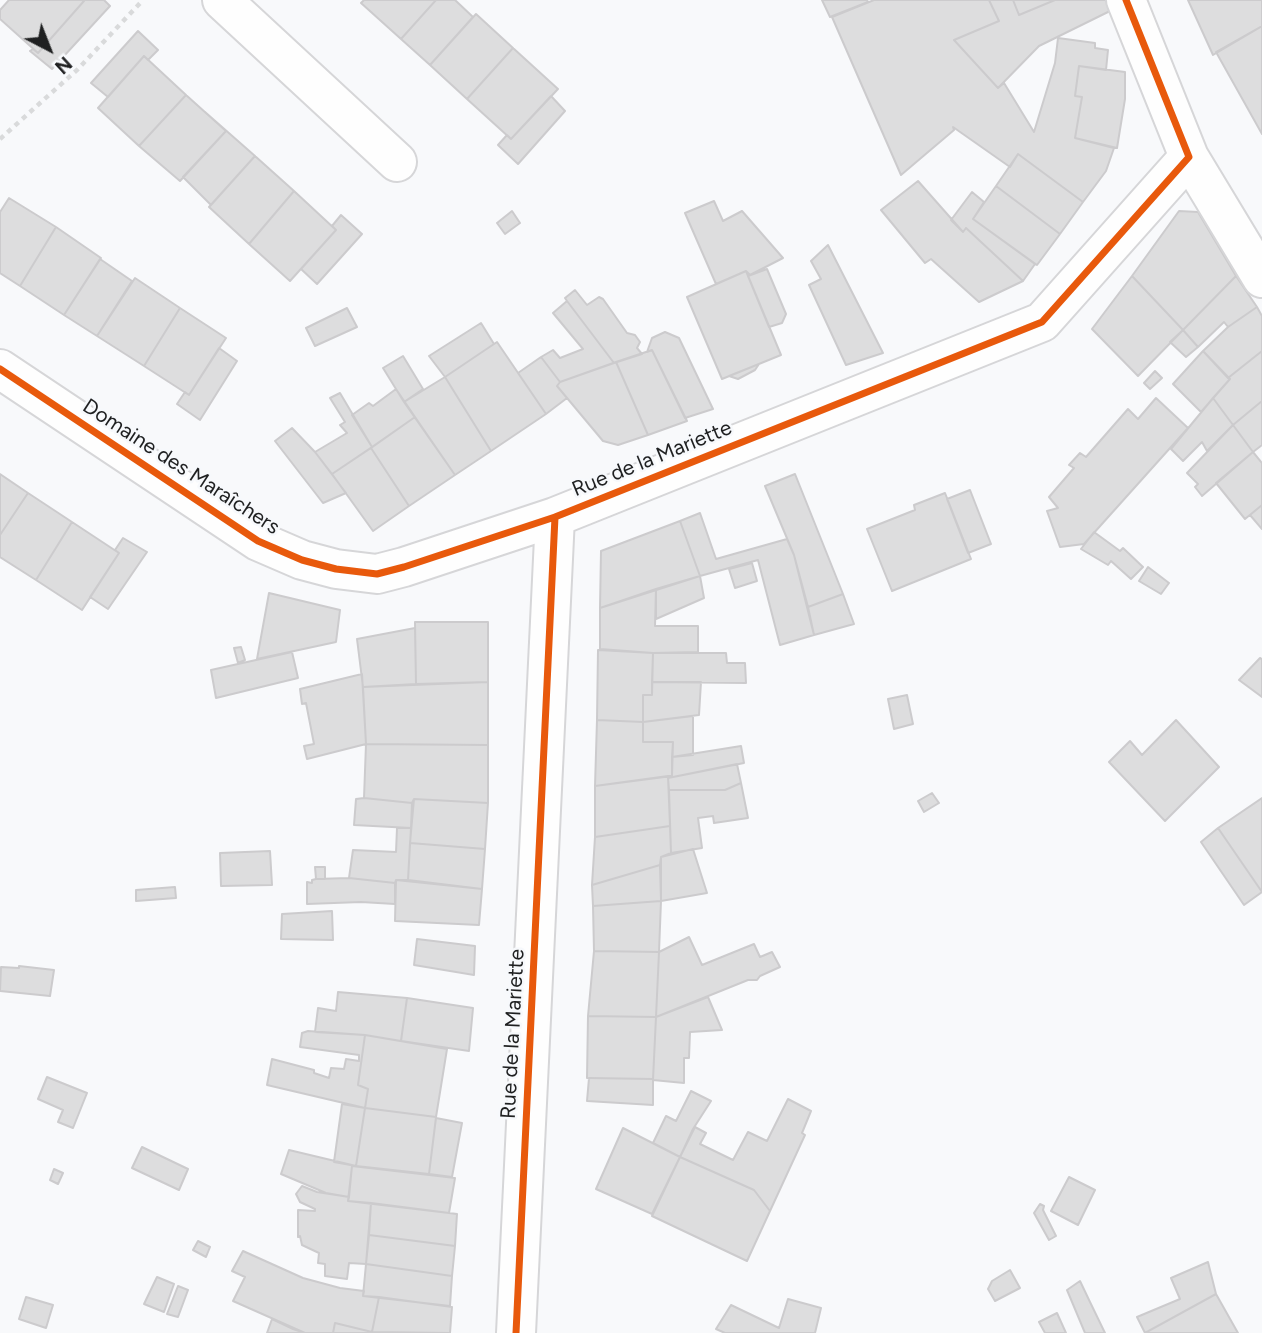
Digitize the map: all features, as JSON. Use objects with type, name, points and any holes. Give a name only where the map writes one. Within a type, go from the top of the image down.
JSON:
[{"type":"street","points":[[222,0],[397,162]]},
{"type":"street","points":[[1126,0],[1189,157],[1262,278]]},
{"type":"street","name":"Rue de la Mariette","points":[[516,1333],[555,517],[1042,322],[1189,157]]},
{"type":"street","name":"Domaine des Maraîchers","points":[[0,369],[258,541],[302,560],[336,569],[377,574],[555,517]]},
{"type":"path","points":[[0,139],[78,69],[143,0]]},
{"type":"building","points":[[9,0],[84,1],[38,53],[0,19],[0,10]]},
{"type":"building","points":[[82,0],[104,0],[110,6],[52,69],[30,51],[33,49],[38,53],[84,1]]},
{"type":"building","points":[[364,0],[436,0],[401,39],[361,3]]},
{"type":"building","points":[[436,0],[455,0],[473,17],[430,65],[401,39]]},
{"type":"building","points":[[822,0],[867,0],[868,2],[830,17]]},
{"type":"building","points":[[874,0],[989,0],[999,21],[954,40],[998,88],[1004,83],[1034,132],[1055,63],[1058,38],[1095,43],[1095,48],[1108,50],[1106,70],[1079,66],[1075,96],[1082,97],[1075,138],[1114,148],[1106,171],[1083,202],[1018,154],[1010,167],[953,127],[954,130],[901,175],[832,17]]},
{"type":"building","points":[[989,0],[1013,0],[1019,15],[1055,0],[1106,0],[1110,11],[1039,46],[998,88],[954,40],[999,21]]},
{"type":"building","points":[[1013,0],[1055,0],[1019,15]]},
{"type":"building","points":[[1188,0],[1262,0],[1262,26],[1213,55]]},
{"type":"building","points":[[476,14],[513,48],[467,99],[430,65]]},
{"type":"building","points":[[1262,26],[1262,134],[1216,52]]},
{"type":"building","points":[[138,31],[158,50],[148,60],[144,56],[108,97],[91,83]]},
{"type":"building","points":[[513,48],[558,89],[511,139],[467,99]]},
{"type":"building","points":[[144,56],[186,95],[139,146],[98,108]]},
{"type":"building","points":[[1079,66],[1125,72],[1125,99],[1117,148],[1075,138],[1082,97],[1075,96]]},
{"type":"building","points":[[186,95],[226,131],[180,181],[139,146]]},
{"type":"building","points":[[551,96],[565,111],[518,164],[498,145],[507,135],[511,139]]},
{"type":"building","points":[[205,112],[255,156],[211,205],[183,177],[226,131]]},
{"type":"building","points":[[1018,154],[1083,202],[1060,234],[996,186]]},
{"type":"building","points":[[255,156],[294,191],[249,244],[209,207]]},
{"type":"building","points":[[918,181],[963,232],[966,228],[1023,281],[979,302],[931,259],[925,263],[881,210]]},
{"type":"building","points":[[996,186],[1060,234],[1037,265],[973,219]]},
{"type":"building","points":[[294,191],[336,230],[290,281],[249,244]]},
{"type":"building","points":[[972,192],[984,202],[973,219],[1035,264],[1023,281],[966,228],[963,232],[951,220]]},
{"type":"building","points":[[9,198],[56,227],[20,286],[0,273],[0,212]]},
{"type":"building","points":[[714,201],[723,221],[742,211],[783,258],[750,275],[746,271],[716,284],[685,213]]},
{"type":"building","points":[[512,211],[520,223],[505,234],[497,223]]},
{"type":"building","points":[[1179,211],[1198,212],[1236,276],[1183,330],[1132,276]]},
{"type":"building","points":[[341,215],[362,234],[317,284],[301,269],[336,230],[332,226]]},
{"type":"building","points":[[56,227],[101,258],[64,315],[20,286]]},
{"type":"building","points":[[828,245],[883,353],[846,365],[809,285],[821,279],[811,261]]},
{"type":"building","points":[[100,259],[132,281],[97,336],[64,315]]},
{"type":"building","points":[[767,269],[786,314],[782,323],[769,327],[748,276]]},
{"type":"building","points":[[746,271],[781,355],[722,379],[687,297]]},
{"type":"building","points":[[1132,276],[1183,330],[1138,376],[1092,329]]},
{"type":"building","points":[[1236,276],[1257,307],[1228,327],[1224,322],[1198,347],[1183,330]]},
{"type":"building","points":[[135,278],[180,308],[144,366],[97,336]]},
{"type":"building","points":[[575,290],[587,305],[599,297],[603,299],[627,333],[635,335],[640,342],[637,348],[642,354],[614,363],[565,298]]},
{"type":"building","points":[[567,301],[614,363],[560,382],[541,357],[553,350],[560,358],[583,349],[553,313]]},
{"type":"building","points":[[1257,307],[1262,316],[1262,351],[1228,378],[1203,351],[1228,327]]},
{"type":"building","points":[[180,308],[226,338],[189,395],[144,366]]},
{"type":"building","points":[[347,308],[357,327],[315,346],[306,328]]},
{"type":"building","points":[[481,323],[494,344],[445,377],[429,356]]},
{"type":"building","points":[[1183,330],[1198,347],[1186,357],[1170,342]]},
{"type":"building","points":[[665,332],[679,338],[713,409],[685,418],[652,350],[647,352],[652,338]]},
{"type":"building","points":[[497,342],[546,414],[491,451],[445,377]]},
{"type":"building","points":[[219,348],[237,361],[200,420],[177,404],[185,392],[189,395]]},
{"type":"building","points":[[652,350],[687,421],[648,435],[616,362]]},
{"type":"building","points":[[1203,351],[1230,379],[1201,412],[1173,384]]},
{"type":"building","points":[[1262,351],[1262,401],[1233,425],[1213,398],[1230,379],[1228,378]]},
{"type":"building","points":[[403,356],[423,389],[404,402],[383,368]]},
{"type":"building","points":[[541,357],[560,382],[557,386],[567,398],[546,414],[518,373]]},
{"type":"building","points":[[616,362],[648,435],[618,445],[603,441],[557,386],[560,382]]},
{"type":"building","points":[[759,364],[755,370],[738,379],[729,376]]},
{"type":"building","points":[[1155,371],[1162,378],[1150,389],[1144,383]]},
{"type":"building","points":[[445,377],[491,451],[455,475],[404,402]]},
{"type":"building","points":[[396,389],[415,417],[372,447],[352,415],[369,403],[373,406]]},
{"type":"building","points":[[340,393],[372,447],[332,474],[315,452],[347,433],[340,425],[345,422],[330,398]]},
{"type":"building","points":[[1156,398],[1188,428],[1084,544],[1060,547],[1047,511],[1058,508],[1049,497],[1074,468],[1069,465],[1080,453],[1086,457],[1128,409],[1138,419]]},
{"type":"building","points":[[1213,398],[1233,425],[1207,451],[1202,442],[1183,461],[1171,449]]},
{"type":"building","points":[[1262,401],[1262,445],[1253,452],[1233,425]]},
{"type":"building","points":[[415,417],[455,475],[409,506],[371,448]]},
{"type":"building","points":[[1233,425],[1253,452],[1202,496],[1195,487],[1198,484],[1187,473]]},
{"type":"building","points":[[292,428],[315,452],[346,493],[323,503],[275,441]]},
{"type":"building","points":[[371,448],[409,506],[373,531],[332,474]]},
{"type":"building","points":[[1253,452],[1262,463],[1262,505],[1245,519],[1216,483]]},
{"type":"building","points":[[0,474],[28,493],[0,535]]},
{"type":"building","points":[[795,474],[843,594],[808,607],[794,555],[765,486]]},
{"type":"building","points":[[970,490],[991,544],[968,553],[947,499]]},
{"type":"building","points":[[28,493],[72,522],[36,580],[0,557],[0,535]]},
{"type":"building","points":[[945,493],[971,559],[892,591],[867,529],[915,510],[914,505]]},
{"type":"building","points":[[1262,505],[1262,529],[1250,515]]},
{"type":"building","points":[[700,513],[716,559],[787,539],[794,555],[814,635],[780,645],[758,560],[700,576],[680,521]]},
{"type":"building","points":[[680,521],[700,576],[600,608],[601,551]]},
{"type":"building","points":[[72,522],[119,553],[82,610],[36,580]]},
{"type":"building","points":[[1094,532],[1120,551],[1123,548],[1143,567],[1131,579],[1111,561],[1108,565],[1081,549]]},
{"type":"building","points":[[123,538],[147,552],[108,609],[90,597],[119,553],[115,550]]},
{"type":"building","points":[[752,563],[757,581],[735,588],[729,569]]},
{"type":"building","points":[[1148,567],[1169,583],[1161,594],[1139,581]]},
{"type":"building","points":[[700,576],[704,598],[656,619],[656,589]]},
{"type":"building","points":[[656,589],[655,626],[698,626],[698,652],[653,653],[600,649],[600,608]]},
{"type":"building","points":[[269,593],[340,610],[336,642],[257,659]]},
{"type":"building","points":[[843,594],[854,624],[814,635],[808,607]]},
{"type":"building","points":[[415,622],[488,622],[488,682],[416,684]]},
{"type":"building","points":[[415,628],[416,684],[363,687],[357,639]]},
{"type":"building","points":[[241,647],[245,660],[238,663],[234,648]]},
{"type":"building","points":[[598,650],[653,653],[652,695],[643,695],[643,722],[597,720]]},
{"type":"building","points":[[292,652],[298,678],[216,698],[211,670]]},
{"type":"building","points":[[653,653],[726,653],[727,663],[745,663],[746,683],[652,682]]},
{"type":"building","points":[[1262,659],[1262,697],[1239,680]]},
{"type":"building","points":[[362,674],[366,744],[307,759],[304,746],[314,744],[306,703],[302,704],[300,689]]},
{"type":"building","points":[[488,682],[488,745],[366,744],[363,687]]},
{"type":"building","points":[[652,682],[701,682],[699,715],[643,722],[643,695],[652,695]]},
{"type":"building","points":[[907,695],[913,724],[894,729],[888,699]]},
{"type":"building","points":[[693,716],[693,755],[672,757],[673,742],[643,742],[643,722]]},
{"type":"building","points":[[597,720],[643,722],[643,742],[673,742],[672,776],[595,786]]},
{"type":"building","points":[[1176,720],[1219,767],[1165,821],[1109,762],[1130,741],[1142,755]]},
{"type":"building","points":[[366,744],[488,745],[488,803],[414,799],[412,803],[364,798]]},
{"type":"building","points":[[741,746],[744,763],[668,778],[672,776],[672,757]]},
{"type":"building","points":[[737,764],[741,783],[725,790],[669,790],[668,778]]},
{"type":"building","points":[[668,776],[670,826],[595,837],[595,786]]},
{"type":"building","points":[[741,783],[748,818],[714,823],[713,816],[698,818],[702,848],[671,853],[669,790],[725,790]]},
{"type":"building","points":[[932,793],[939,803],[924,812],[918,801]]},
{"type":"building","points":[[1262,798],[1262,892],[1218,828]]},
{"type":"building","points":[[356,799],[412,803],[411,828],[354,825]]},
{"type":"building","points":[[414,799],[488,803],[485,849],[410,843]]},
{"type":"building","points":[[670,826],[671,853],[661,857],[660,865],[592,885],[595,837]]},
{"type":"building","points":[[397,828],[411,828],[408,880],[396,880],[395,883],[349,878],[353,850],[396,852]]},
{"type":"building","points":[[1218,828],[1262,892],[1244,905],[1201,842]]},
{"type":"building","points":[[410,843],[485,849],[482,889],[408,880]]},
{"type":"building","points":[[693,849],[707,893],[661,901],[661,857]]},
{"type":"building","points":[[270,851],[272,885],[221,886],[220,853]]},
{"type":"building","points":[[660,865],[661,901],[593,906],[592,885]]},
{"type":"building","points":[[315,867],[325,867],[325,879],[316,879]]},
{"type":"building","points":[[349,878],[395,883],[395,904],[307,904],[307,882],[312,883],[312,880],[316,879]]},
{"type":"building","points":[[396,880],[482,889],[479,925],[395,921]]},
{"type":"building","points":[[175,887],[176,898],[136,901],[136,890]]},
{"type":"building","points":[[661,901],[659,952],[594,951],[593,906]]},
{"type":"building","points":[[332,911],[333,940],[281,939],[282,914]]},
{"type":"building","points":[[689,937],[702,965],[754,944],[760,957],[772,952],[780,967],[757,980],[748,980],[656,1017],[659,952]]},
{"type":"building","points":[[417,939],[475,946],[474,975],[414,965]]},
{"type":"building","points":[[594,951],[659,952],[656,1017],[588,1016]]},
{"type":"building","points":[[1,967],[54,970],[50,996],[0,991]]},
{"type":"building","points":[[338,992],[407,998],[401,1041],[365,1035],[315,1032],[318,1008],[336,1011]]},
{"type":"building","points":[[708,997],[722,1030],[690,1032],[689,1058],[684,1058],[684,1083],[653,1080],[656,1017]]},
{"type":"building","points":[[407,998],[473,1008],[469,1051],[401,1041]]},
{"type":"building","points":[[588,1016],[656,1017],[653,1079],[587,1078]]},
{"type":"building","points":[[308,1031],[365,1035],[358,1085],[368,1089],[365,1108],[267,1085],[272,1059],[314,1070],[314,1073],[329,1078],[331,1068],[344,1069],[346,1059],[359,1061],[359,1055],[300,1047],[302,1033]]},
{"type":"building","points":[[365,1035],[447,1049],[436,1117],[365,1108],[368,1089],[358,1085]]},
{"type":"building","points":[[47,1077],[87,1093],[73,1128],[58,1122],[63,1110],[38,1099]]},
{"type":"building","points":[[589,1078],[653,1079],[653,1105],[587,1101]]},
{"type":"building","points":[[691,1091],[711,1101],[693,1129],[680,1157],[653,1143],[666,1116],[676,1121]]},
{"type":"building","points":[[788,1099],[811,1111],[802,1133],[805,1135],[770,1211],[754,1190],[680,1157],[695,1127],[706,1133],[700,1144],[733,1160],[748,1132],[767,1141]]},
{"type":"building","points":[[342,1104],[365,1108],[356,1166],[334,1162]]},
{"type":"building","points":[[365,1108],[436,1117],[429,1174],[356,1166]]},
{"type":"building","points":[[436,1118],[462,1123],[452,1177],[429,1174]]},
{"type":"building","points":[[623,1128],[680,1157],[652,1214],[596,1189]]},
{"type":"building","points":[[142,1147],[188,1169],[179,1190],[132,1168]]},
{"type":"building","points":[[289,1150],[356,1166],[352,1166],[349,1197],[326,1193],[281,1174]]},
{"type":"building","points":[[680,1157],[754,1190],[770,1211],[747,1261],[652,1216]]},
{"type":"building","points":[[352,1166],[455,1178],[449,1213],[348,1201]]},
{"type":"building","points":[[54,1169],[63,1173],[58,1184],[50,1180]]},
{"type":"building","points":[[1069,1177],[1095,1190],[1078,1225],[1051,1211]]},
{"type":"building","points":[[302,1186],[317,1192],[349,1197],[348,1201],[371,1203],[366,1264],[349,1263],[347,1279],[325,1276],[325,1264],[318,1263],[319,1253],[302,1245],[300,1236],[298,1237],[298,1210],[315,1211],[300,1202],[296,1194]]},
{"type":"building","points":[[371,1203],[457,1214],[455,1246],[369,1235]]},
{"type":"building","points":[[1040,1204],[1044,1206],[1043,1210],[1056,1236],[1049,1240],[1034,1213]]},
{"type":"building","points":[[369,1235],[455,1246],[452,1276],[366,1264]]},
{"type":"building","points":[[198,1241],[210,1247],[206,1257],[193,1250]]},
{"type":"building","points":[[243,1251],[303,1278],[364,1291],[363,1296],[379,1297],[372,1332],[335,1323],[333,1333],[305,1333],[233,1301],[245,1277],[232,1271]]},
{"type":"building","points":[[1208,1262],[1216,1294],[1145,1333],[1137,1317],[1180,1299],[1171,1278]]},
{"type":"building","points":[[366,1264],[452,1276],[450,1306],[363,1296]]},
{"type":"building","points":[[1010,1270],[1020,1288],[995,1301],[988,1289],[992,1281]]},
{"type":"building","points":[[157,1277],[174,1284],[164,1312],[144,1304]]},
{"type":"building","points":[[1080,1281],[1105,1333],[1085,1333],[1067,1290]]},
{"type":"building","points":[[178,1286],[188,1290],[178,1317],[167,1314]]},
{"type":"building","points":[[1216,1294],[1238,1333],[1145,1333]]},
{"type":"building","points":[[26,1297],[53,1305],[46,1328],[19,1319]]},
{"type":"building","points":[[379,1297],[452,1307],[450,1333],[372,1332]]},
{"type":"building","points":[[788,1299],[821,1308],[815,1333],[725,1333],[716,1329],[731,1305],[779,1328]]},
{"type":"building","points":[[1057,1313],[1066,1333],[1045,1333],[1039,1322]]},
{"type":"building","points":[[272,1319],[293,1329],[305,1333],[267,1333]]},
{"type":"building","points":[[335,1323],[372,1332],[379,1333],[333,1333]]},
{"type":"cycle path","points":[[516,1333],[555,517],[1042,322],[1189,157],[1126,0]]},
{"type":"cycle path","points":[[0,369],[258,541],[302,560],[336,569],[377,574],[555,517]]}]
